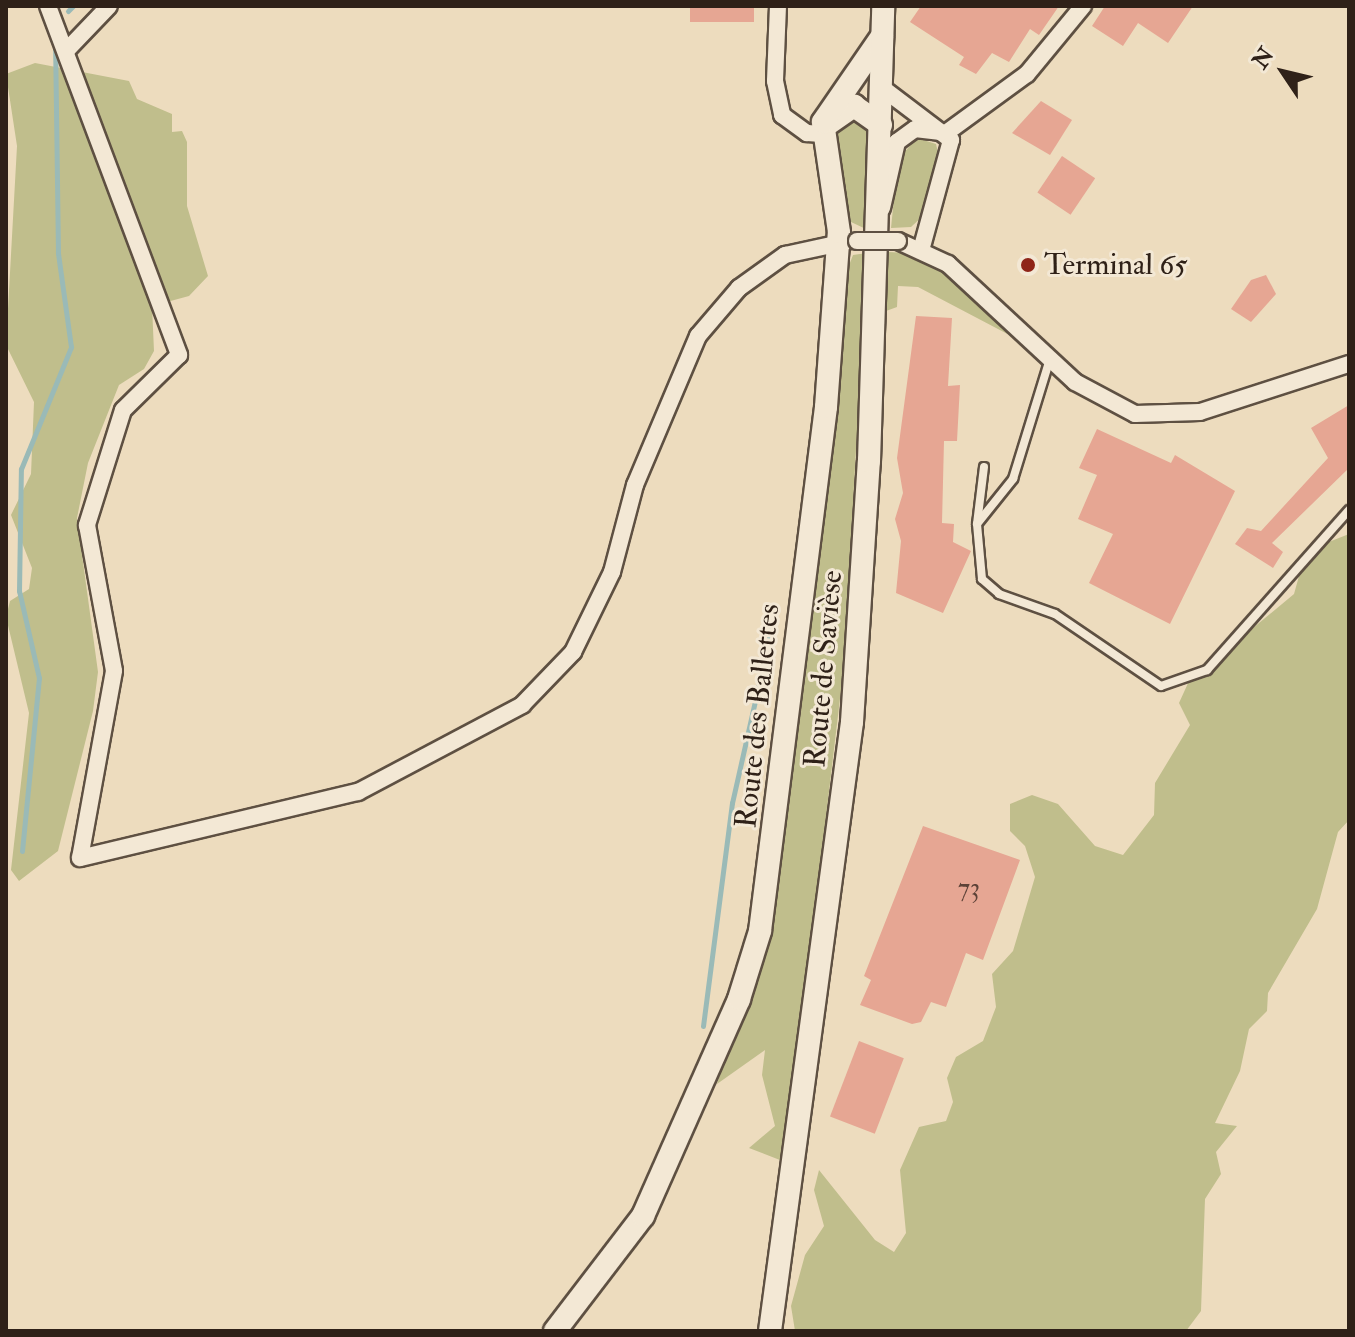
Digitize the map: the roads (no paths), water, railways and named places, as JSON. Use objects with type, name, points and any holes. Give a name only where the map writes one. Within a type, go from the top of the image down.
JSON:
[{"type":"street","points":[[48,6],[179,355],[123,410],[87,525],[114,671],[80,858],[358,792],[522,705],[573,652],[612,572],[635,485],[698,336],[739,288],[785,255],[847,242],[898,241],[922,247],[1094,397],[1158,419],[1349,364]]},
{"type":"street","points":[[66,51],[109,6]]},
{"type":"street","points":[[778,6],[775,81],[782,115],[807,133],[822,134]]},
{"type":"street","name":"Route de Savièse","points":[[770,1331],[852,722],[878,217],[883,6]]},
{"type":"street","points":[[878,217],[897,142],[915,129],[946,133],[1027,74],[1083,6]]},
{"type":"street","points":[[822,134],[826,111],[861,77],[882,36]]},
{"type":"street","points":[[881,87],[946,133],[951,157],[922,247]]},
{"type":"street","points":[[822,134],[846,107],[861,109],[881,125]]},
{"type":"street","name":"Route des Ballettes","points":[[555,1331],[643,1216],[739,999],[760,931],[847,242],[822,134]]},
{"type":"lane","points":[[977,524],[1013,479],[1050,359]]},
{"type":"lane","points":[[984,467],[977,524],[978,565],[989,588],[1055,614],[1161,686],[1219,659],[1349,510]]},
{"type":"waterway","points":[[68,11],[73,6]]},
{"type":"waterway","points":[[22,851],[39,678],[19,591],[21,469],[71,347],[58,253],[55,46]]},
{"type":"waterway","points":[[703,1026],[732,803],[773,621]]},
{"type":"place","name":"Terminal 65","points":[[1028,265]]}]
